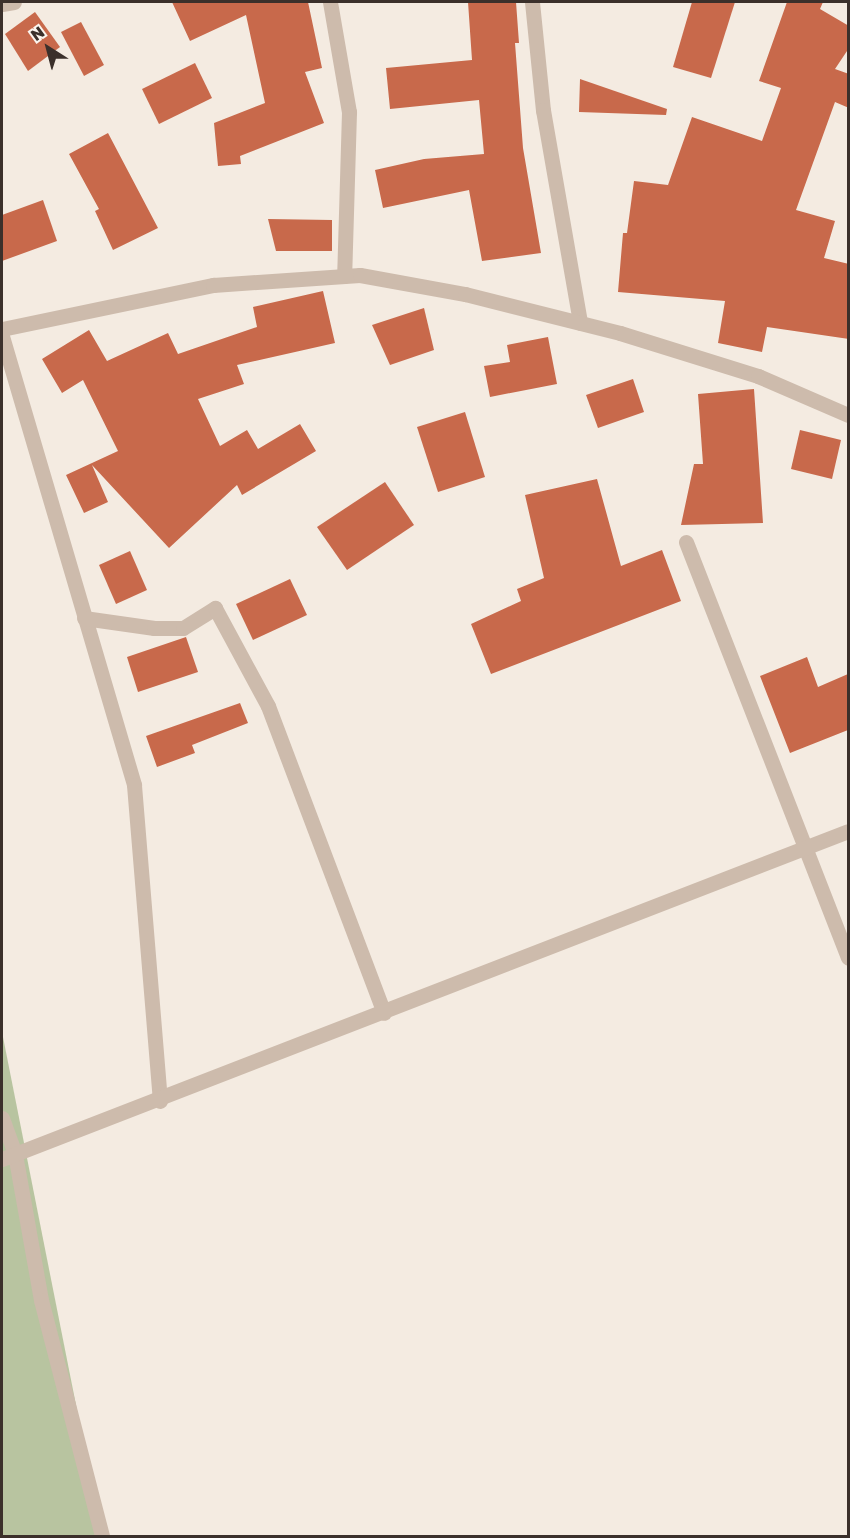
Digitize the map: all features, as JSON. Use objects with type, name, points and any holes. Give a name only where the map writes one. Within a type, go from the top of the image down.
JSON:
[{"type":"street","points":[[2,4],[14,2]]},
{"type":"street","points":[[330,2],[348,112],[344,276]]},
{"type":"street","points":[[532,2],[543,110],[580,323]]},
{"type":"street","points":[[2,329],[213,285],[360,275],[465,294],[580,323],[758,376],[849,415]]},
{"type":"street","points":[[2,336],[134,785],[159,1101]]},
{"type":"street","points":[[686,542],[849,958]]},
{"type":"street","points":[[84,618],[154,628],[183,628],[214,608],[268,706],[384,1013]]},
{"type":"street","points":[[7,1157],[159,1101],[849,831]]},
{"type":"street","points":[[2,1118],[7,1157],[41,1300],[102,1536]]},
{"type":"green space","points":[[2,1032],[102,1536],[2,1536]]},
{"type":"building","points":[[172,2],[308,2],[322,68],[305,72],[324,123],[240,156],[241,164],[218,166],[214,123],[265,103],[246,15],[190,41]]},
{"type":"building","points":[[468,2],[516,2],[519,43],[515,43],[523,148],[541,253],[482,261],[469,190],[383,208],[375,170],[424,159],[484,154],[479,100],[390,109],[386,68],[472,60]]},
{"type":"building","points":[[692,2],[735,2],[711,78],[673,67]]},
{"type":"building","points":[[787,2],[823,2],[820,9],[849,26],[849,48],[835,69],[849,74],[849,108],[835,102],[796,210],[835,221],[824,258],[849,264],[849,339],[767,327],[762,352],[718,343],[725,301],[618,292],[623,233],[627,233],[634,181],[668,185],[692,117],[762,141],[781,88],[759,81]]},
{"type":"building","points":[[35,12],[60,47],[28,71],[5,34]]},
{"type":"building","points":[[81,22],[104,65],[84,76],[61,32]]},
{"type":"building","points":[[195,63],[212,98],[159,124],[142,89]]},
{"type":"building","points":[[580,79],[667,109],[666,115],[579,112]]},
{"type":"building","points":[[108,133],[158,228],[113,250],[95,211],[99,209],[69,154]]},
{"type":"building","points":[[43,200],[57,241],[2,261],[2,215]]},
{"type":"building","points":[[268,219],[332,220],[332,251],[276,251]]},
{"type":"building","points":[[323,291],[335,343],[237,365],[244,384],[198,399],[220,446],[247,430],[258,449],[300,424],[316,451],[242,495],[237,485],[169,548],[92,465],[108,502],[84,513],[66,475],[118,451],[83,380],[62,393],[42,359],[89,330],[107,361],[168,333],[178,354],[257,327],[253,307]]},
{"type":"building","points":[[424,308],[434,350],[390,365],[372,325]]},
{"type":"building","points":[[548,337],[557,384],[490,397],[484,366],[510,362],[507,345]]},
{"type":"building","points":[[633,379],[644,412],[598,428],[586,395]]},
{"type":"building","points":[[754,389],[763,523],[681,525],[694,464],[703,464],[698,394]]},
{"type":"building","points":[[465,412],[485,477],[438,492],[417,427]]},
{"type":"building","points":[[800,430],[841,440],[832,479],[791,469]]},
{"type":"building","points":[[597,479],[621,566],[662,550],[681,601],[491,674],[471,624],[521,601],[517,589],[544,578],[525,495]]},
{"type":"building","points":[[385,482],[414,525],[347,570],[317,527]]},
{"type":"building","points":[[130,551],[147,590],[116,604],[99,565]]},
{"type":"building","points":[[290,579],[307,615],[253,640],[236,604]]},
{"type":"building","points":[[186,637],[198,672],[138,692],[127,657]]},
{"type":"building","points":[[807,657],[818,687],[848,674],[848,730],[790,753],[760,676]]},
{"type":"building","points":[[240,703],[248,723],[192,745],[195,753],[157,767],[146,736]]}]
